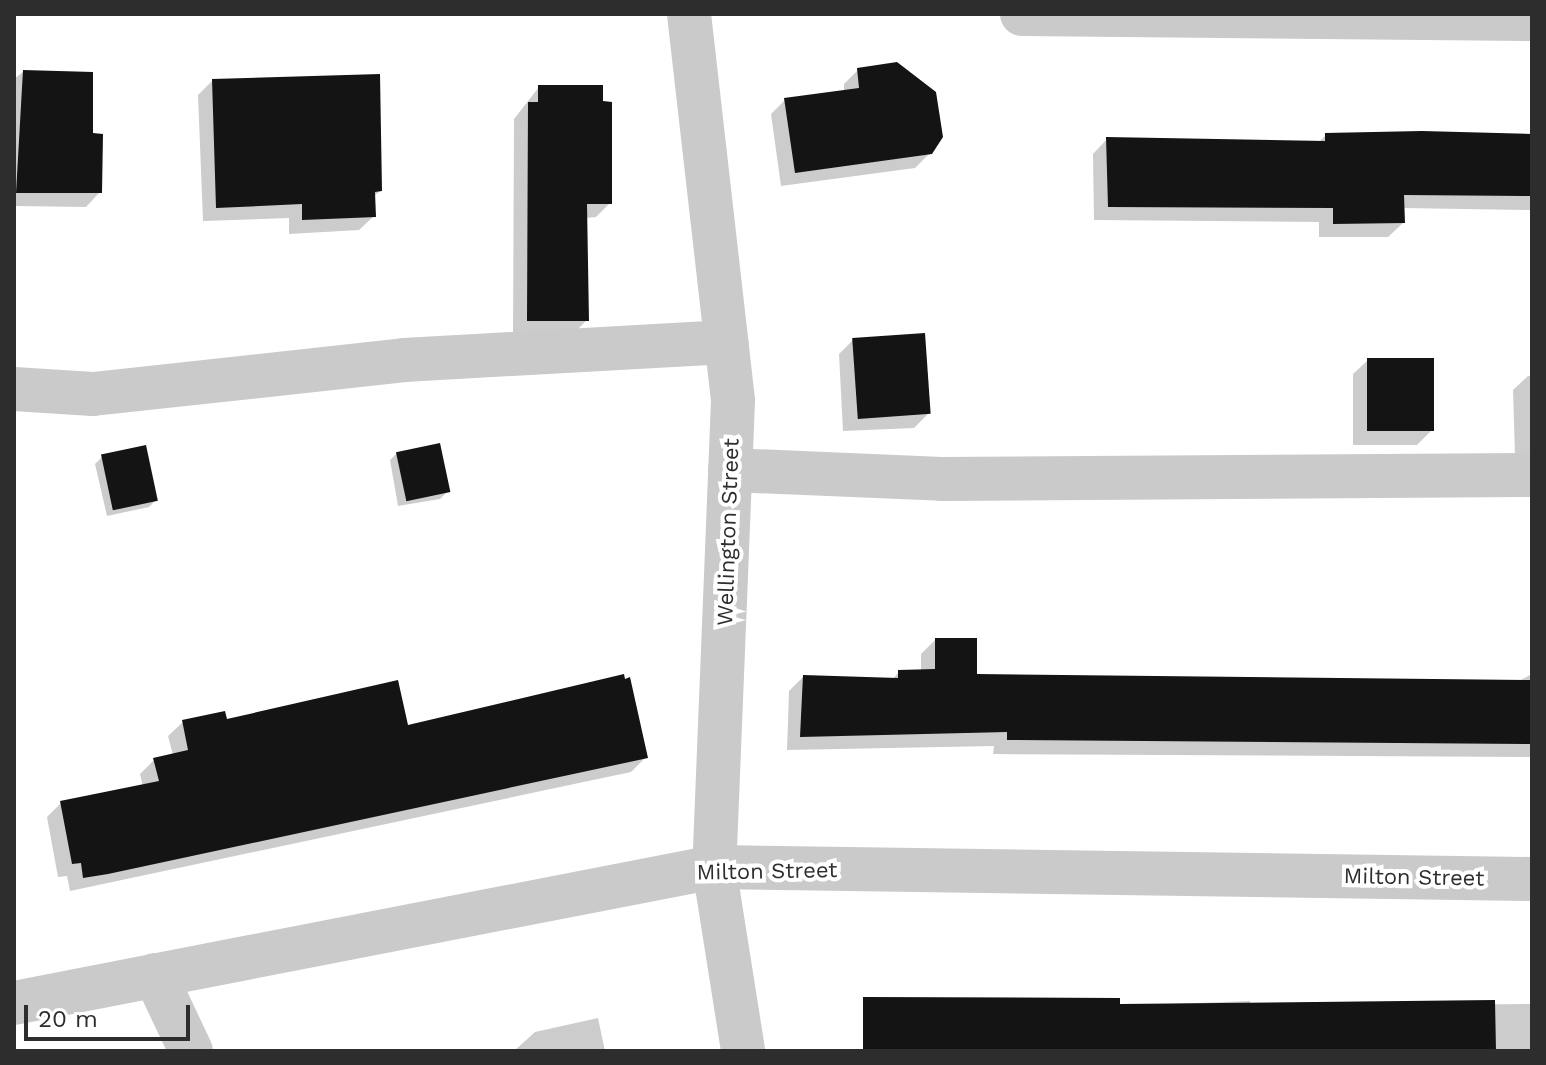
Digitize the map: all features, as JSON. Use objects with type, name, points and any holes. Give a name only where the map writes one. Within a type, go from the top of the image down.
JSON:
[{"type":"street","name":"Wellington Street","points":[[689,14],[733,401],[714,867],[743,1051]]},
{"type":"street","points":[[1022,14],[1532,19]]},
{"type":"street","points":[[14,389],[93,394],[404,360],[726,342]]},
{"type":"street","points":[[730,470],[942,479],[1532,475]]},
{"type":"street","name":"Milton Street","points":[[14,1003],[714,867],[1532,879]]},
{"type":"street","points":[[155,975],[191,1051]]},
{"type":"building","points":[[897,62],[936,92],[943,137],[932,154],[795,173],[784,98],[859,88],[857,68]]},
{"type":"building","points":[[23,70],[93,72],[93,133],[103,134],[102,193],[16,193]]},
{"type":"building","points":[[380,74],[382,191],[375,192],[376,217],[302,220],[302,204],[216,208],[212,79]]},
{"type":"building","points":[[538,85],[603,85],[603,101],[612,102],[612,204],[587,204],[589,321],[527,321],[528,102],[538,102]]},
{"type":"building","points":[[1422,131],[1532,134],[1532,196],[1404,195],[1405,223],[1333,224],[1333,208],[1108,207],[1106,137],[1325,141],[1325,133]]},
{"type":"building","points":[[925,333],[931,414],[858,419],[852,338]]},
{"type":"building","points":[[1367,358],[1434,358],[1434,431],[1367,431]]},
{"type":"building","points":[[440,443],[450,492],[406,501],[396,452]]},
{"type":"building","points":[[146,445],[158,501],[113,510],[101,455]]},
{"type":"building","points":[[935,638],[977,638],[977,674],[1532,680],[1532,744],[1007,740],[1007,732],[800,737],[803,675],[898,678],[898,670],[935,669]]},
{"type":"building","points":[[624,674],[625,679],[630,677],[648,758],[108,874],[83,878],[81,863],[72,864],[60,801],[159,781],[153,758],[188,750],[182,720],[225,711],[227,719],[398,680],[408,725]]},
{"type":"building","points":[[863,997],[1120,998],[1120,1004],[1495,1000],[1496,1051],[863,1051]]}]
